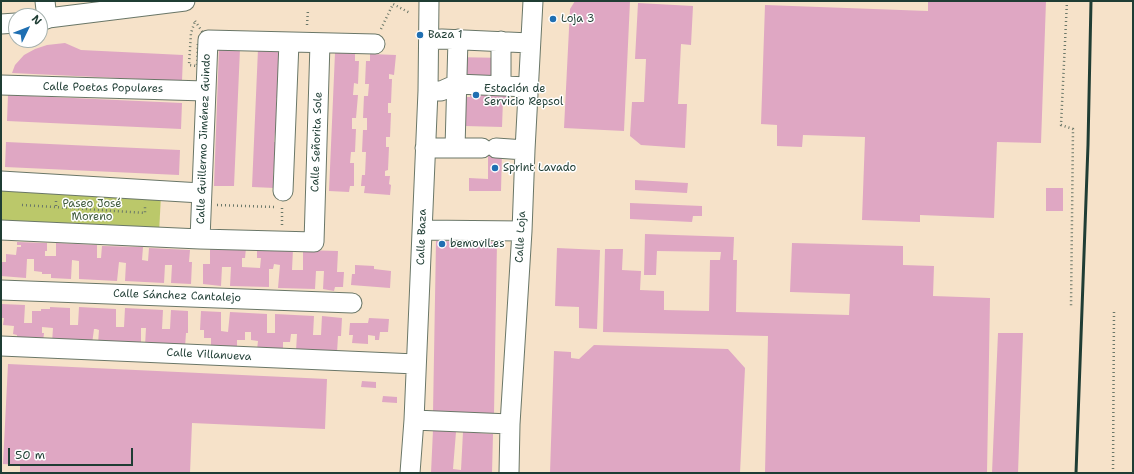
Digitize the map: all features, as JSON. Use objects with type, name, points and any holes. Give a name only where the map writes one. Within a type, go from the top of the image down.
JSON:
[{"type":"street","points":[[48,12],[87,7],[185,1]]},
{"type":"street","name":"Calle Baza","points":[[410,473],[414,420],[428,91],[429,1]]},
{"type":"street","name":"Calle Loja","points":[[509,473],[510,424],[522,231],[532,1]]},
{"type":"street","points":[[429,40],[458,39],[530,42]]},
{"type":"street","points":[[455,148],[458,39]]},
{"type":"street","name":"Calle Guillermo Jiménez Guindo","points":[[200,239],[208,40],[289,42]]},
{"type":"street","points":[[501,86],[502,41]]},
{"type":"street","points":[[283,191],[289,42],[374,44]]},
{"type":"street","name":"Calle Señorita Sole","points":[[200,239],[314,242],[320,43]]},
{"type":"street","points":[[428,91],[441,91],[457,84],[528,87]]},
{"type":"street","name":"Calle Poetas Populares","points":[[1,85],[205,91]]},
{"type":"street","points":[[425,148],[489,148],[525,150]]},
{"type":"street","points":[[1,181],[201,199]]},
{"type":"street","points":[[1,230],[200,239]]},
{"type":"street","points":[[422,230],[522,231]]},
{"type":"street","name":"Calle Sánchez Cantalejo","points":[[1,290],[352,303]]},
{"type":"street","name":"Calle Villanueva","points":[[1,346],[416,364]]},
{"type":"street","points":[[414,420],[510,424]]},
{"type":"path","points":[[1067,1],[1061,125],[1073,129],[1071,308]]},
{"type":"path","points":[[374,44],[393,4],[410,13]]},
{"type":"path","points":[[307,24],[308,10]]},
{"type":"path","points":[[201,199],[282,207],[283,191]]},
{"type":"path","points":[[22,205],[56,207]]},
{"type":"path","points":[[1114,311],[1114,473]]},
{"type":"green space","name":"Paseo José Moreno","points":[[1,186],[161,195],[159,233],[1,225]]},
{"type":"building","points":[[575,1],[630,1],[624,131],[564,128],[570,9]]},
{"type":"building","points":[[928,1],[1046,1],[1041,143],[997,142],[994,218],[920,215],[920,222],[862,220],[865,137],[803,135],[802,147],[777,146],[777,125],[761,124],[765,5],[928,11]]},
{"type":"building","points":[[638,3],[693,6],[691,45],[681,44],[678,104],[687,104],[685,148],[641,145],[630,136],[632,102],[644,102],[646,59],[635,59]]},
{"type":"building","points":[[65,43],[81,50],[183,55],[182,81],[12,73],[15,65],[24,55],[38,48],[48,48],[48,45]]},
{"type":"building","points":[[219,48],[240,49],[234,186],[214,186]]},
{"type":"building","points":[[258,49],[280,51],[280,64],[278,64],[278,73],[280,73],[279,98],[276,98],[276,108],[279,108],[277,132],[275,132],[274,142],[277,142],[276,166],[274,166],[273,176],[276,176],[275,188],[252,187]]},
{"type":"building","points":[[335,53],[355,53],[355,61],[359,61],[358,84],[354,83],[353,95],[358,95],[356,118],[352,118],[352,129],[356,129],[355,152],[351,152],[350,163],[354,163],[354,186],[350,186],[349,192],[329,191]]},
{"type":"building","points":[[370,54],[396,55],[394,75],[389,74],[389,79],[392,79],[391,103],[388,103],[388,113],[391,113],[390,137],[386,137],[386,147],[389,147],[388,170],[385,171],[385,176],[390,176],[390,195],[364,193],[365,186],[361,186],[362,175],[365,175],[366,152],[362,152],[363,130],[367,130],[367,118],[363,118],[364,96],[368,96],[369,84],[365,84],[366,61],[370,61]]},
{"type":"building","points":[[450,57],[508,58],[507,100],[503,100],[502,127],[465,126],[466,97],[470,97],[471,77],[450,76]]},
{"type":"building","points":[[8,95],[182,103],[181,129],[7,121]]},
{"type":"building","points":[[6,142],[180,150],[179,175],[5,167]]},
{"type":"building","name":"Sprint Lavado","points":[[488,152],[502,152],[501,191],[469,191],[469,178],[488,179]]},
{"type":"building","points":[[635,180],[688,183],[687,193],[635,190]]},
{"type":"building","points":[[1046,188],[1063,188],[1063,211],[1046,211]]},
{"type":"building","points":[[630,203],[702,206],[702,216],[693,216],[692,222],[630,219]]},
{"type":"building","points":[[645,234],[734,237],[733,260],[737,260],[736,312],[849,315],[850,294],[790,292],[792,243],[903,246],[903,265],[934,266],[933,296],[990,298],[987,473],[765,473],[768,336],[603,332],[605,249],[623,249],[622,270],[641,271],[640,290],[664,291],[664,310],[709,311],[710,260],[720,260],[721,252],[657,251],[656,275],[644,275]]},
{"type":"building","points":[[436,241],[497,242],[494,414],[433,413]]},
{"type":"building","points":[[17,242],[47,243],[47,251],[45,251],[45,256],[56,256],[56,243],[97,245],[97,258],[101,258],[102,246],[143,247],[142,260],[148,261],[149,248],[190,250],[189,262],[192,262],[191,284],[171,283],[172,265],[165,265],[164,283],[125,281],[126,263],[119,262],[117,281],[79,279],[79,261],[72,260],[71,279],[51,278],[51,274],[42,274],[42,272],[34,271],[34,259],[27,259],[26,278],[1,276],[1,262],[6,262],[6,254],[16,255],[17,247],[21,247],[21,245],[17,245]]},
{"type":"building","points":[[210,246],[246,248],[245,258],[242,258],[242,267],[260,268],[261,258],[257,258],[257,248],[293,249],[292,270],[303,270],[303,250],[338,251],[337,272],[344,272],[343,287],[335,287],[334,291],[323,289],[324,271],[316,271],[315,289],[278,288],[280,265],[274,264],[273,269],[269,269],[269,287],[230,286],[231,267],[222,267],[221,286],[203,284],[203,264],[210,264]]},
{"type":"building","points":[[557,248],[600,250],[597,329],[579,328],[579,307],[555,306]]},
{"type":"building","points":[[355,265],[374,266],[374,269],[391,271],[390,288],[351,285],[352,274],[355,274]]},
{"type":"building","points":[[1,304],[25,305],[24,323],[32,323],[32,311],[50,309],[50,307],[70,308],[70,325],[78,325],[79,307],[116,309],[116,327],[124,327],[125,308],[163,310],[162,329],[170,329],[171,310],[188,311],[188,333],[186,333],[185,347],[145,346],[146,328],[141,328],[141,345],[98,344],[99,330],[96,329],[94,329],[92,344],[52,343],[53,328],[42,327],[42,333],[44,333],[43,342],[17,342],[17,335],[13,334],[14,326],[3,325],[4,318],[1,318]]},
{"type":"building","points":[[201,311],[221,312],[221,331],[228,332],[230,312],[267,314],[267,333],[275,333],[275,314],[314,316],[313,335],[321,335],[322,316],[342,318],[341,336],[338,336],[337,353],[296,351],[297,334],[291,334],[290,342],[283,342],[283,351],[257,350],[258,341],[251,340],[251,332],[245,332],[245,340],[237,340],[237,349],[211,348],[211,338],[204,338],[204,330],[200,330]]},
{"type":"building","points":[[369,318],[389,319],[388,332],[380,332],[379,340],[375,340],[375,336],[368,335],[368,344],[352,343],[353,335],[349,335],[350,323],[368,323]]},
{"type":"building","points":[[998,333],[1023,333],[1018,473],[992,473]]},
{"type":"building","points":[[594,345],[728,349],[745,368],[740,473],[550,473],[554,351],[571,352],[571,358],[579,359]]},
{"type":"building","points":[[8,364],[327,379],[325,429],[192,423],[190,473],[20,473],[20,465],[3,464]]},
{"type":"building","points":[[362,381],[376,382],[376,388],[361,387]]},
{"type":"building","points":[[383,396],[397,397],[397,403],[382,402]]},
{"type":"building","points":[[433,430],[456,432],[453,469],[461,470],[463,432],[493,434],[492,473],[431,473]]},
{"type":"railway","points":[[1076,473],[1088,145],[1091,1]]},
{"type":"place","name":"Loja 3","points":[[553,19]]},
{"type":"place","name":"Baza 1","points":[[420,35]]},
{"type":"place","name":"Estación de Servicio Repsol","points":[[476,95]]},
{"type":"place","name":"Sprint Lavado","points":[[495,168]]},
{"type":"place","name":"bemovil.es","points":[[442,244]]}]
